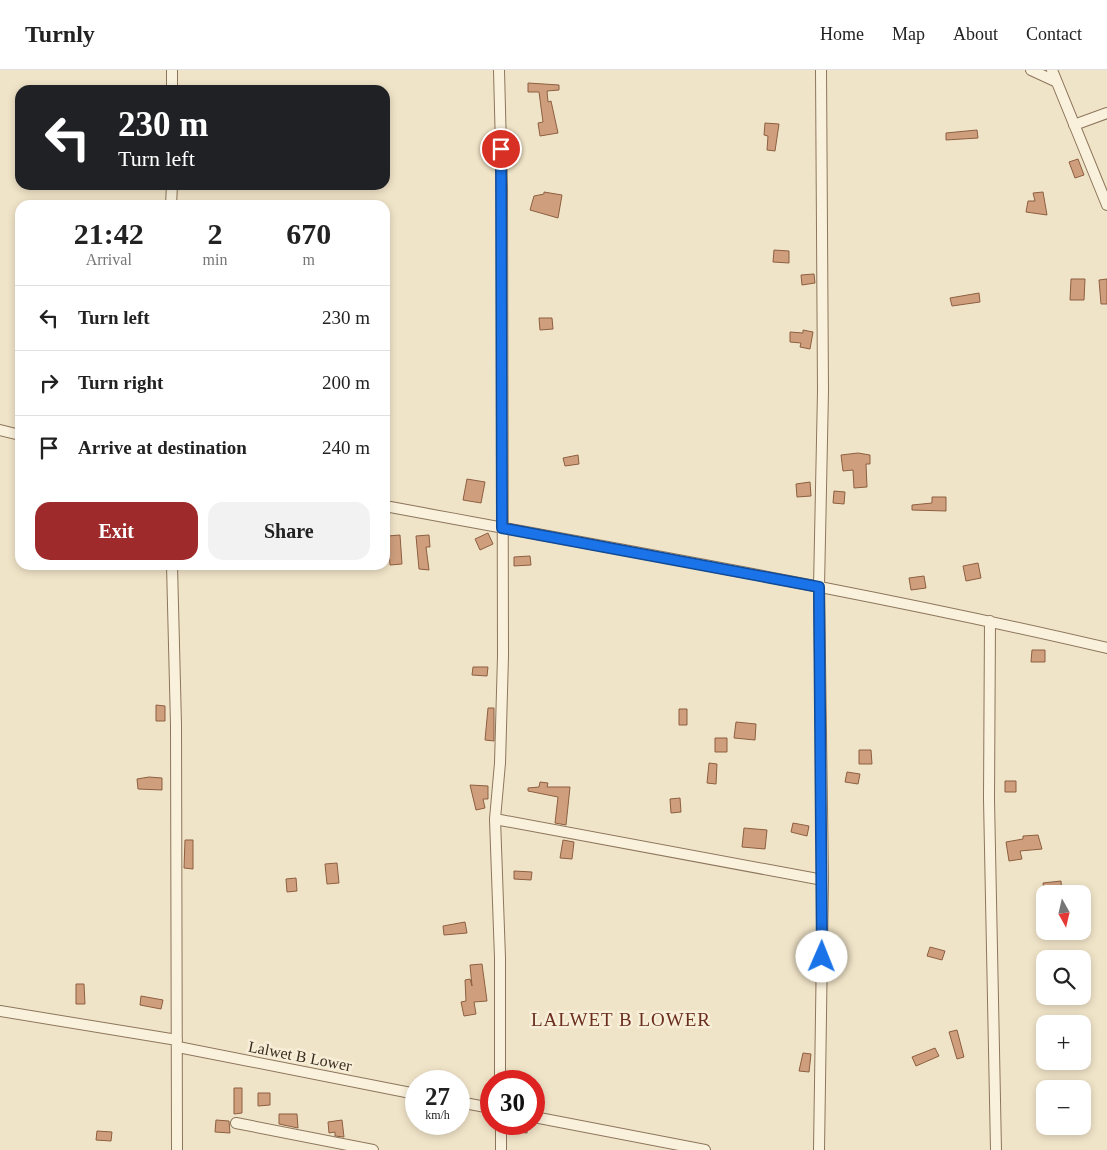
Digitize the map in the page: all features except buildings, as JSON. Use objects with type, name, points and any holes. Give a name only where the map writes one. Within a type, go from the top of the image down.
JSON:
[{"type":"street","points":[[172,70],[172,85]]},
{"type":"street","points":[[499,70],[502,188],[503,656],[500,763],[496,819],[500,958],[500,1070]]},
{"type":"street","points":[[819,1150],[823,880],[819,587],[824,391],[821,70]]},
{"type":"street","points":[[1031,70],[1057,82]]},
{"type":"street","points":[[1052,70],[1107,205]]},
{"type":"street","points":[[1074,124],[1107,113]]},
{"type":"street","points":[[0,430],[15,434]]},
{"type":"street","points":[[390,507],[819,587],[990,621],[1107,648]]},
{"type":"street","points":[[172,570],[176,735],[177,1150]]},
{"type":"street","points":[[990,621],[989,800],[996,1150]]},
{"type":"street","points":[[496,819],[823,880]]},
{"type":"street","name":"Lalwet B Lower","points":[[0,1011],[177,1044],[405,1092]]},
{"type":"street","points":[[545,1118],[705,1150]]},
{"type":"street","points":[[236,1123],[374,1150]]},
{"type":"street","points":[[500,1135],[501,1150]]},
{"type":"district","name":"LALWET B LOWER","points":[[621,1019]]},
{"type":"route","points":[[501,149],[502,528],[819,587],[823,880],[822,957]]}]
